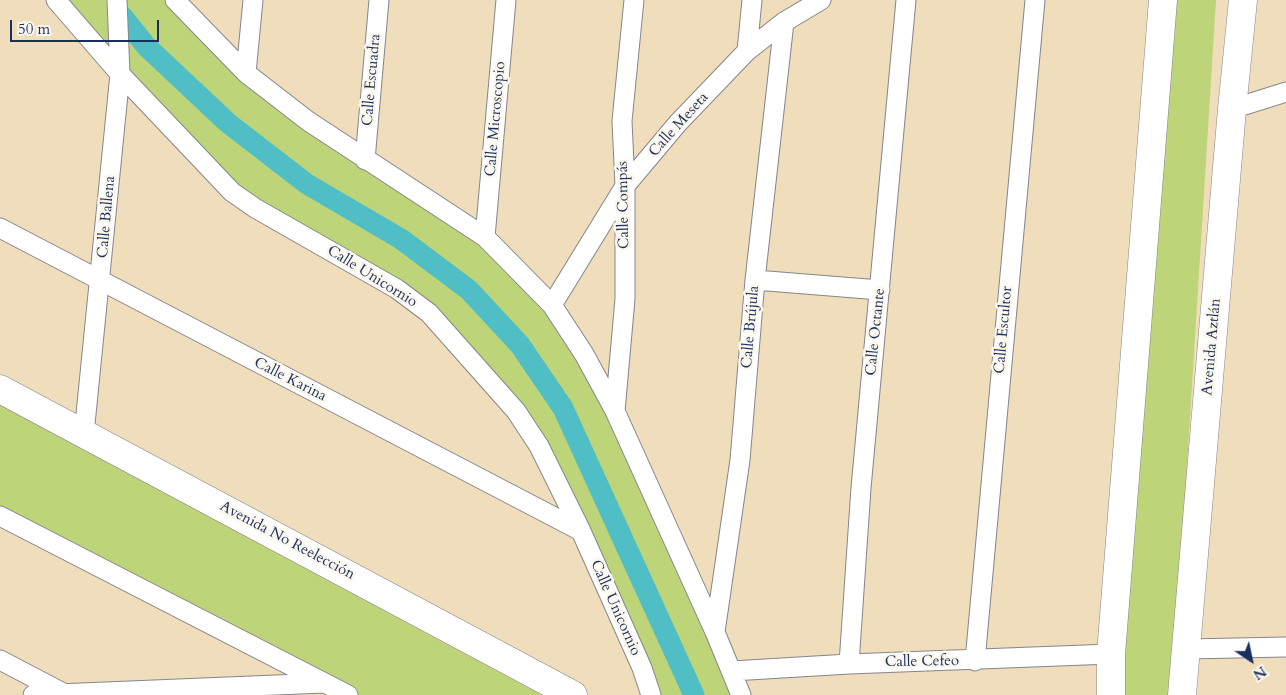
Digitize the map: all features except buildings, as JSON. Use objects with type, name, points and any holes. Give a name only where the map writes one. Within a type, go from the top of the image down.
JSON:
[{"type":"main road","points":[[1110,695],[1111,654],[1163,0]]},
{"type":"main road","name":"Avenida Aztlán","points":[[1182,695],[1243,0]]},
{"type":"main road","name":"Avenida No Reelección","points":[[0,389],[573,695]]},
{"type":"street","name":"Calle Unicornio","points":[[56,0],[120,74],[232,192],[255,208],[397,289],[429,314],[516,411],[539,446],[581,531],[642,668],[651,695]]},
{"type":"street","name":"Calle Ballena","points":[[84,434],[120,74],[117,0]]},
{"type":"street","points":[[175,0],[246,73],[308,122],[485,237],[552,305],[584,354],[615,411],[715,632],[741,695]]},
{"type":"street","points":[[246,73],[253,0]]},
{"type":"street","name":"Calle Escuadra","points":[[365,160],[379,0]]},
{"type":"street","name":"Calle Microscopio","points":[[485,237],[506,0]]},
{"type":"street","name":"Calle Compás","points":[[615,411],[625,299],[625,186],[622,121],[634,0]]},
{"type":"street","points":[[747,52],[752,0]]},
{"type":"street","name":"Calle Meseta","points":[[552,305],[625,186],[678,123],[747,52],[784,22],[821,0]]},
{"type":"street","name":"Calle Octante","points":[[849,664],[861,488],[906,0]]},
{"type":"street","name":"Calle Escultor","points":[[975,661],[1035,0]]},
{"type":"street","name":"Calle Brújula","points":[[715,632],[740,460],[755,280],[784,22]]},
{"type":"street","points":[[1232,109],[1286,92]]},
{"type":"street","name":"Calle Karina","points":[[0,228],[100,282],[581,531]]},
{"type":"street","points":[[755,280],[880,290]]},
{"type":"street","points":[[0,516],[348,695]]},
{"type":"street","points":[[1187,649],[1286,647]]},
{"type":"street","name":"Calle Cefeo","points":[[732,671],[849,664],[975,661],[1111,654]]},
{"type":"street","points":[[0,660],[63,693]]},
{"type":"street","points":[[33,695],[325,683]]},
{"type":"green space","points":[[56,0],[175,0],[246,73],[485,237],[584,354],[741,695],[651,695],[539,446],[429,313],[255,208]]},
{"type":"green space","points":[[1166,0],[1216,0],[1174,674],[1171,695],[1125,695],[1123,634]]},
{"type":"green space","points":[[0,392],[571,695],[348,695],[0,516]]},
{"type":"waterway","points":[[123,17],[146,46],[228,123],[307,184],[401,239],[469,290],[520,345],[563,408],[694,695]]}]
